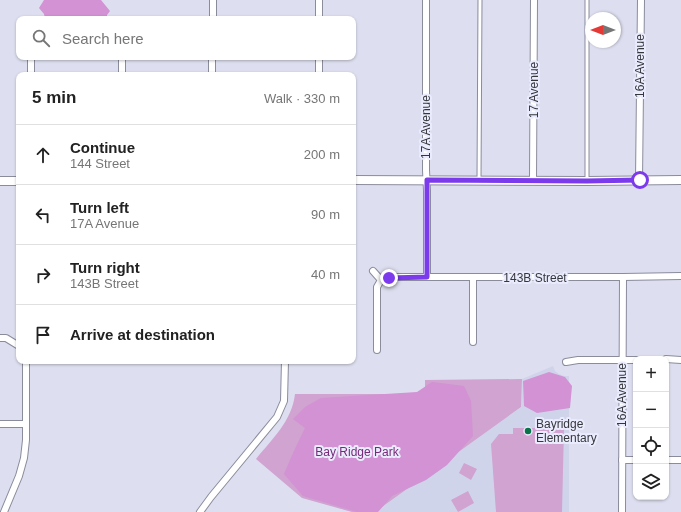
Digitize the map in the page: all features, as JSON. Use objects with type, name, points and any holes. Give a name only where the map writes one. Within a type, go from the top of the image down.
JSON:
[{"type":"street","points":[[213,0],[213,16]]},
{"type":"street","points":[[319,0],[319,16]]},
{"type":"street","name":"17A Avenue","points":[[426,0],[427,277]]},
{"type":"street","name":"17 Avenue","points":[[534,0],[534,180]]},
{"type":"street","name":"16A Avenue","points":[[640,180],[641,0]]},
{"type":"street","points":[[31,60],[31,72]]},
{"type":"street","points":[[122,60],[122,72]]},
{"type":"street","points":[[212,60],[212,72]]},
{"type":"street","points":[[319,60],[319,72]]},
{"type":"street","points":[[356,180],[681,180]]},
{"type":"street","points":[[0,181],[16,181]]},
{"type":"street","points":[[373,271],[381,280],[377,287],[377,350]]},
{"type":"street","name":"143B Street","points":[[381,280],[389,278],[427,277],[681,276]]},
{"type":"street","name":"16A Avenue","points":[[622,512],[623,277]]},
{"type":"street","points":[[473,278],[474,342]]},
{"type":"street","points":[[0,338],[6,338],[16,344]]},
{"type":"street","points":[[566,362],[578,360],[633,360]]},
{"type":"street","points":[[669,360],[681,360]]},
{"type":"street","points":[[4,512],[19,476],[24,458],[26,440],[26,364]]},
{"type":"street","points":[[200,512],[210,497],[277,417],[284,401],[285,364]]},
{"type":"street","points":[[0,424],[26,424]]},
{"type":"street","points":[[622,460],[633,460]]},
{"type":"street","points":[[669,460],[681,460]]},
{"type":"lane","points":[[479,180],[480,0]]},
{"type":"lane","points":[[587,0],[587,181]]},
{"type":"shaded area","name":"Bayridge Elementary","points":[[553,366],[555,371],[559,374],[569,376],[569,512],[375,512],[521,407],[522,379]]},
{"type":"green space","points":[[44,0],[101,0],[110,11],[107,16],[44,16],[39,8]]},
{"type":"green space","points":[[549,372],[565,377],[572,386],[570,408],[537,413],[524,406],[523,381]]},
{"type":"green space","name":"Bay Ridge Park","points":[[522,379],[521,407],[375,512],[352,512],[302,498],[256,459],[275,437],[286,421],[293,404],[295,394],[425,394],[425,380]]},
{"type":"green space","name":"Bay Ridge Park","points":[[432,382],[464,386],[471,401],[473,436],[447,465],[426,480],[392,496],[378,512],[357,512],[303,496],[284,474],[305,428],[293,419],[305,407],[321,398],[417,392]]},
{"type":"green space","points":[[513,428],[564,428],[562,512],[496,512],[491,444],[499,434],[513,434]]},
{"type":"green space","points":[[464,463],[477,469],[471,480],[459,473]]},
{"type":"green space","points":[[468,491],[474,503],[458,512],[451,500]]},
{"type":"place","name":"Bayridge Elementary","points":[[528,431]]},
{"type":"route","points":[[389,278],[427,277],[427,180],[640,180]]}]
